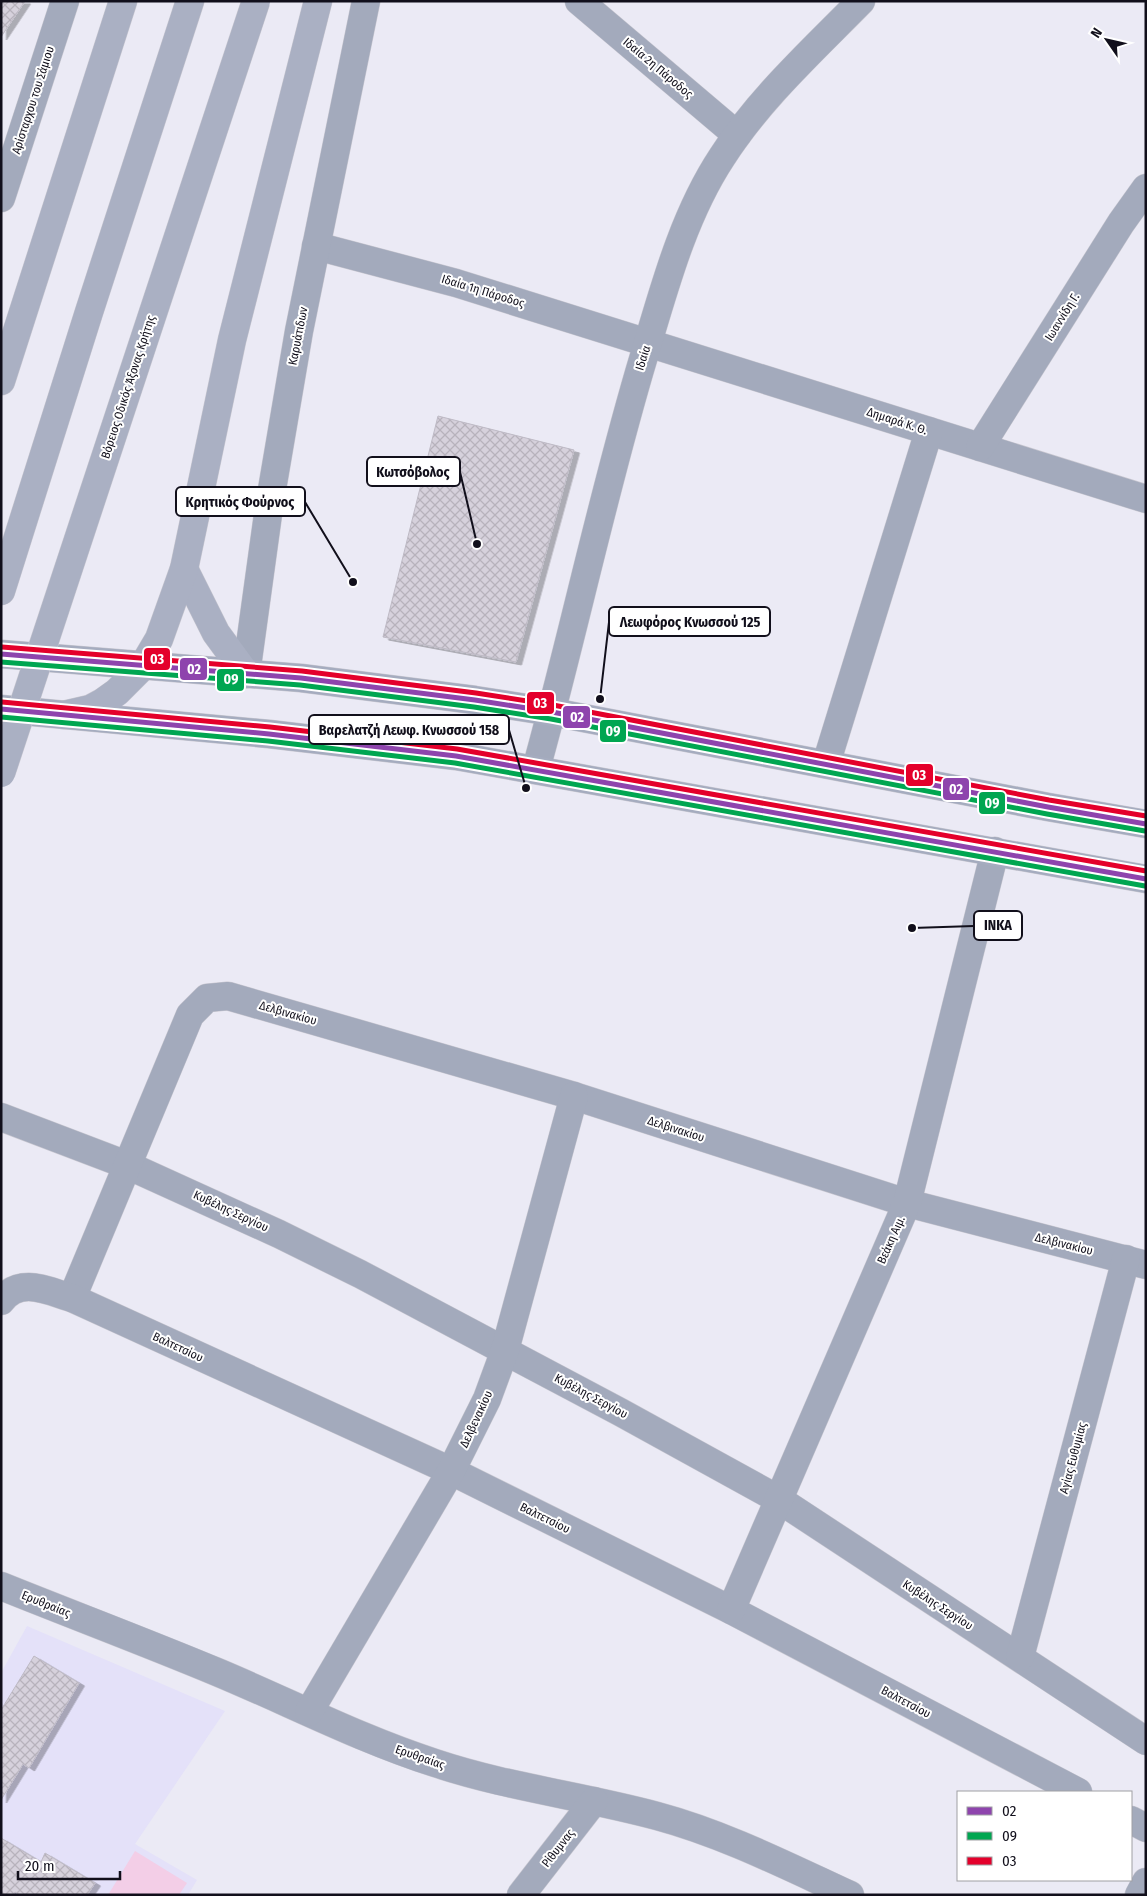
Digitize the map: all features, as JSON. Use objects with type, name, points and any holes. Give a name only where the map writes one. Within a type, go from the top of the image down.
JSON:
[{"type":"highway","points":[[1,381],[123,1]]},
{"type":"highway","points":[[1,591],[190,1]]},
{"type":"highway","name":"Βόρειος Οδικός Άξονας Κρήτης","points":[[1,773],[256,1]]},
{"type":"highway","points":[[64,716],[90,709],[117,692],[142,666],[159,639],[184,568],[232,340],[318,1]]},
{"type":"highway","points":[[184,568],[216,632],[246,674]]},
{"type":"main road","points":[[1,654],[301,678],[403,690],[552,712],[1146,824]]},
{"type":"main road","points":[[1,709],[383,746],[536,769],[1146,879]]},
{"type":"street","name":"Αρίσταρχου του Σάμιου","points":[[1,198],[65,1]]},
{"type":"street","name":"Καρυάτιδων","points":[[246,674],[284,415],[366,1]]},
{"type":"street","name":"Ιδαία 2η Πάροδος","points":[[579,1],[737,135]]},
{"type":"street","name":"Ιδαία","points":[[536,769],[627,413],[675,259],[699,199],[721,158],[755,112],[860,1]]},
{"type":"street","name":"Ιωαννίδη Γ.","points":[[980,447],[1116,232],[1146,188]]},
{"type":"street","name":"Ιδαία 1η Πάροδος","points":[[316,246],[447,280],[648,342]]},
{"type":"street","name":"Δημαρά Κ. Θ.","points":[[648,342],[1146,499]]},
{"type":"street","points":[[826,764],[929,431]]},
{"type":"street","name":"Βεάκη Αιμ.","points":[[731,1610],[907,1203],[995,851]]},
{"type":"street","name":"Δελβινακίου","points":[[127,1165],[190,1015],[207,998],[228,996],[574,1096],[907,1203],[1136,1262]]},
{"type":"street","name":"Δελβενακίου","points":[[309,1712],[451,1472],[487,1399],[505,1350],[574,1096]]},
{"type":"street","name":"Κυβέλης Σεργίου","points":[[1,1116],[127,1165],[279,1234],[505,1350],[620,1412],[778,1499],[1146,1741]]},
{"type":"street","points":[[72,1298],[127,1165]]},
{"type":"street","name":"Αγίας Ευθυμίας","points":[[1020,1657],[1136,1262]]},
{"type":"street","name":"Βαλτετσίου","points":[[1,1301],[14,1289],[30,1286],[72,1298],[451,1472],[731,1610],[1076,1791]]},
{"type":"street","name":"Ερυθραίας","points":[[1,1586],[217,1672],[435,1764],[484,1777],[655,1815],[696,1827],[744,1846],[838,1892]]},
{"type":"street","name":"Ρίθυμνας","points":[[521,1895],[594,1802]]},
{"type":"street","points":[[1132,1821],[1146,1828]]},
{"type":"street","points":[[1139,1895],[1146,1882]]},
{"type":"shaded area","points":[[27,1626],[225,1711],[135,1844],[197,1880],[188,1895],[1,1895],[1,1673]]},
{"type":"shaded area","points":[[135,1851],[187,1883],[179,1895],[108,1895]]},
{"type":"building","points":[[1,1],[25,1],[1,37]]},
{"type":"building","points":[[438,416],[574,450],[516,662],[383,637]]},
{"type":"building","points":[[34,1656],[79,1683],[29,1768],[23,1764],[1,1800],[1,1710]]},
{"type":"building","points":[[1,1838],[41,1862],[45,1853],[95,1883],[87,1895],[20,1895],[15,1892],[13,1895],[1,1895]]},
{"type":"transit line","name":"03","points":[[2,647],[302,671],[476,693],[553,705],[1049,800],[1146,816]]},
{"type":"transit line","name":"02","points":[[1,654],[301,678],[475,700],[552,712],[1146,824]]},
{"type":"transit line","name":"09","points":[[1,662],[300,685],[474,707],[551,719],[1145,831]]},
{"type":"transit line","name":"03","points":[[2,702],[270,727],[457,749],[1146,871]]},
{"type":"transit line","name":"02","points":[[1,709],[269,734],[456,756],[1146,879]]},
{"type":"transit line","name":"09","points":[[1,717],[268,741],[455,763],[1145,886]]},
{"type":"place","name":"Κωτσόβολος","points":[[477,544]]},
{"type":"place","name":"Κρητικός Φούρνος","points":[[353,582]]},
{"type":"place","name":"Λεωφόρος Κνωσσού 125","points":[[600,699]]},
{"type":"place","name":"Βαρελατζή Λεωφ. Κνωσσού 158","points":[[526,788]]},
{"type":"place","name":"ΙΝΚΑ","points":[[912,928]]}]
